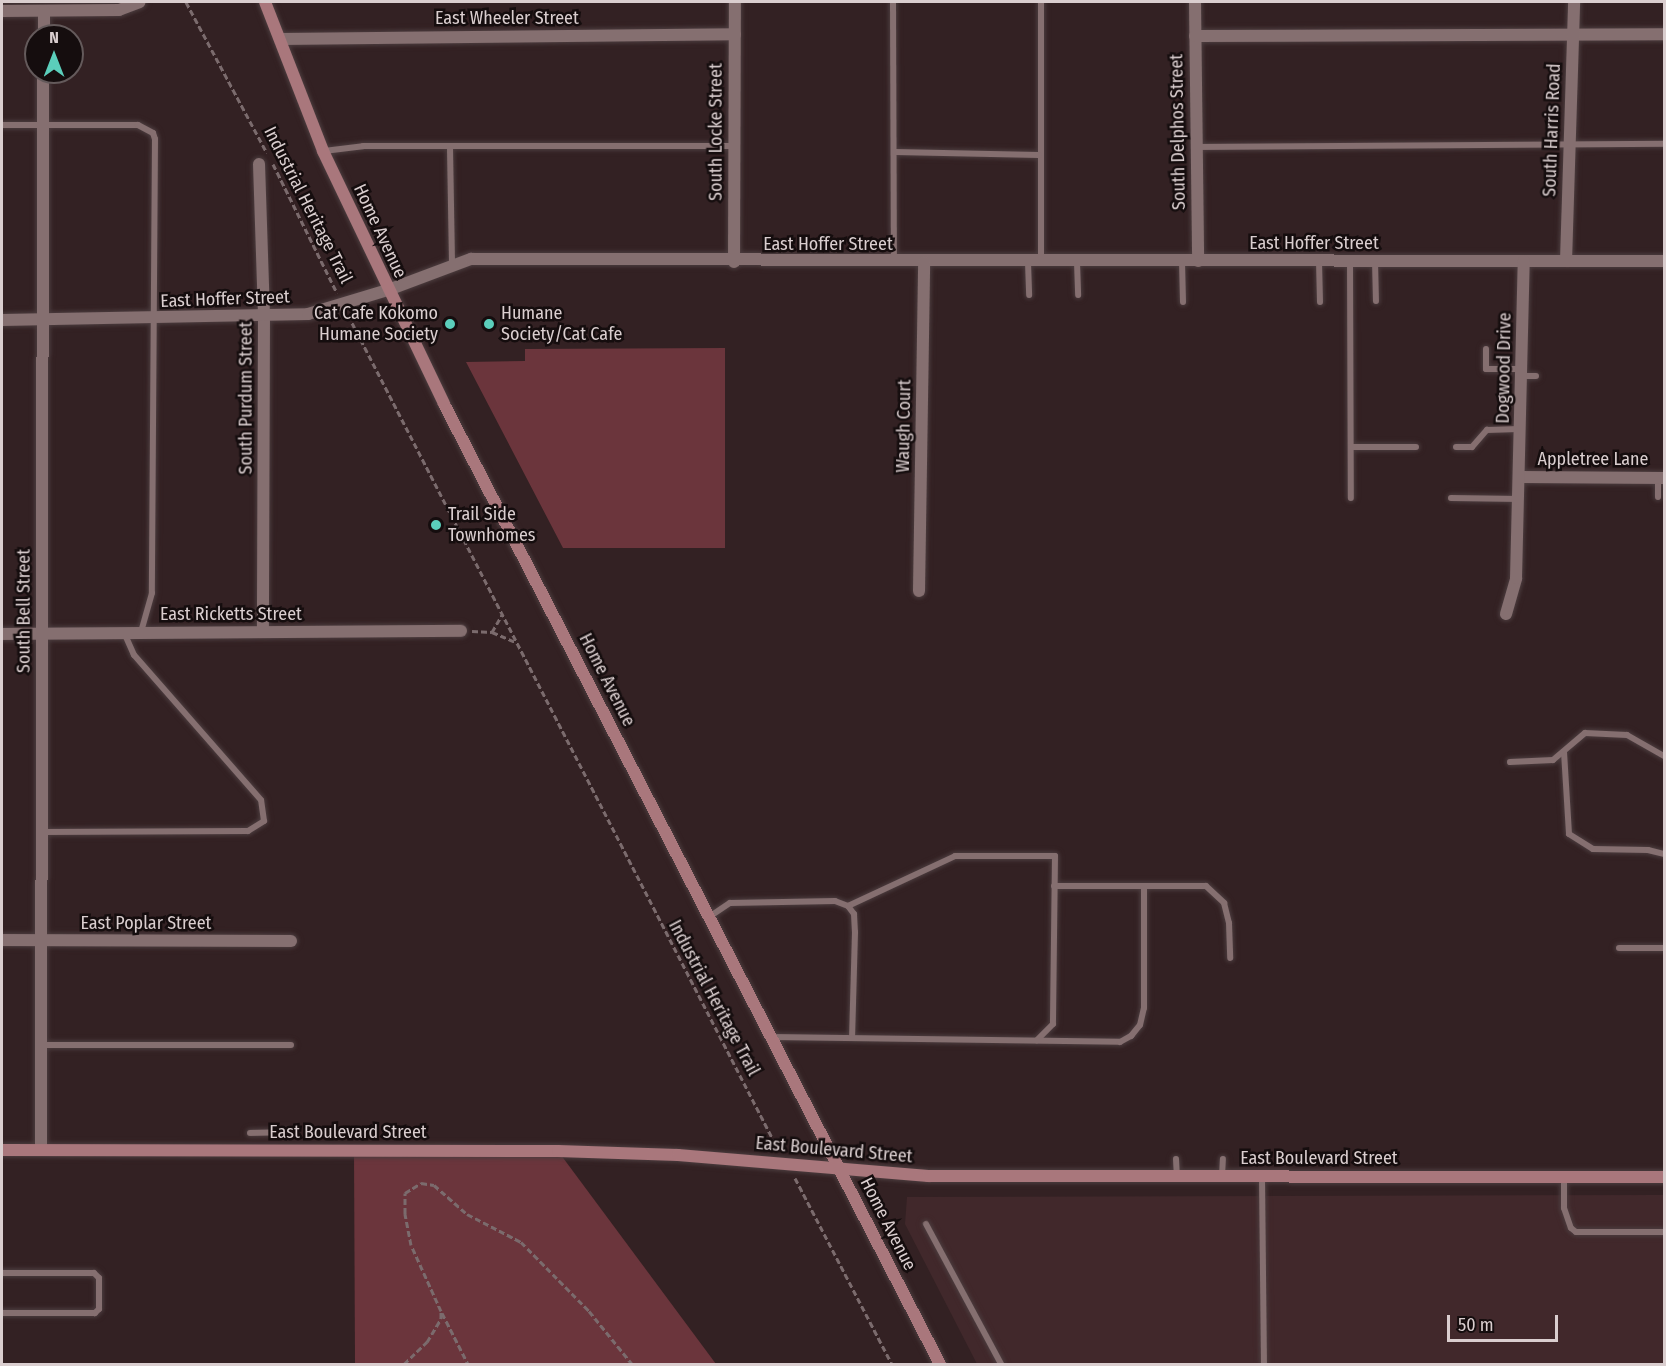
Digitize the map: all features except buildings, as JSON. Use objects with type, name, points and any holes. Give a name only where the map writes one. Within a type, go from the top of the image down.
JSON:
[{"type":"main road","name":"Home Avenue","points":[[265,2],[323,151],[388,290],[940,1365]]},
{"type":"main road","name":"East Boulevard Street","points":[[2,1150],[558,1151],[787,1164],[928,1176],[1665,1177]]},
{"type":"street","points":[[2,11],[119,10],[140,2]]},
{"type":"street","name":"South Locke Street","points":[[734,262],[735,2]]},
{"type":"street","name":"South Delphos Street","points":[[1195,2],[1198,261]]},
{"type":"street","name":"South Harris Road","points":[[1566,261],[1574,2]]},
{"type":"street","points":[[44,11],[44,24]]},
{"type":"street","points":[[1195,36],[1665,33]]},
{"type":"street","name":"East Wheeler Street","points":[[280,39],[735,34]]},
{"type":"street","name":"South Bell Street","points":[[41,1149],[44,84]]},
{"type":"street","name":"South Purdum Street","points":[[259,164],[264,317],[263,632]]},
{"type":"street","name":"East Hoffer Street","points":[[2,320],[264,317],[308,314],[388,290],[452,264],[487,258],[638,257],[734,262],[1665,261]]},
{"type":"street","name":"Dogwood Drive","points":[[1506,614],[1516,578],[1521,477],[1524,261]]},
{"type":"street","name":"Waugh Court","points":[[919,591],[924,262]]},
{"type":"street","name":"Appletree Lane","points":[[1521,477],[1661,478]]},
{"type":"street","name":"East Ricketts Street","points":[[2,633],[461,631]]},
{"type":"street","name":"East Poplar Street","points":[[2,940],[291,941]]},
{"type":"lane","points":[[893,2],[894,262]]},
{"type":"lane","points":[[1029,295],[1034,262],[1039,154],[1041,2]]},
{"type":"lane","points":[[2,126],[138,125],[153,133],[152,593],[141,632]]},
{"type":"lane","points":[[1196,147],[1665,144]]},
{"type":"lane","points":[[323,151],[363,146],[450,148],[734,146]]},
{"type":"lane","points":[[450,148],[452,264]]},
{"type":"lane","points":[[895,152],[1039,154]]},
{"type":"lane","points":[[1182,261],[1183,302]]},
{"type":"lane","points":[[1319,261],[1320,302]]},
{"type":"lane","points":[[1350,261],[1351,498]]},
{"type":"lane","points":[[1375,261],[1376,301]]},
{"type":"lane","points":[[1077,262],[1078,295]]},
{"type":"lane","points":[[1486,349],[1486,369],[1522,372],[1536,376]]},
{"type":"lane","points":[[1456,447],[1472,447],[1487,430],[1521,429]]},
{"type":"lane","points":[[1351,447],[1416,447]]},
{"type":"lane","points":[[1658,497],[1661,478]]},
{"type":"lane","points":[[1451,498],[1520,499]]},
{"type":"lane","points":[[42,832],[248,831],[264,821],[261,800],[134,655],[124,632]]},
{"type":"lane","points":[[1510,762],[1546,763],[1564,752],[1585,733],[1607,732],[1627,735],[1665,756]]},
{"type":"lane","points":[[1564,752],[1569,834],[1593,849],[1665,854]]},
{"type":"lane","points":[[848,906],[955,856],[1055,856],[1053,1024],[1036,1041]]},
{"type":"lane","points":[[1054,886],[1206,886],[1216,892],[1229,922],[1230,958]]},
{"type":"lane","points":[[771,1037],[1120,1042],[1131,1036],[1140,1025],[1144,1008],[1144,886]]},
{"type":"lane","points":[[709,917],[738,903],[835,902],[848,906],[854,914],[855,932],[852,1038]]},
{"type":"lane","points":[[1618,948],[1665,948]]},
{"type":"lane","points":[[42,1046],[291,1046]]},
{"type":"lane","points":[[250,1133],[291,1132]]},
{"type":"lane","points":[[1176,1159],[1177,1176]]},
{"type":"lane","points":[[1222,1176],[1223,1159]]},
{"type":"lane","points":[[1262,1176],[1264,1365]]},
{"type":"lane","points":[[1564,1176],[1564,1208],[1571,1228],[1576,1232],[1665,1232]]},
{"type":"lane","points":[[926,1224],[1001,1365]]},
{"type":"lane","points":[[2,1273],[94,1273],[99,1278],[99,1309],[95,1313],[2,1313]]},
{"type":"path","name":"Industrial Heritage Trail","points":[[186,2],[892,1365]]},
{"type":"path","points":[[492,632],[502,615]]},
{"type":"path","points":[[461,631],[492,632],[516,642]]},
{"type":"path","points":[[468,1365],[411,1245],[405,1214],[405,1193],[421,1183],[434,1185],[467,1214],[521,1242],[589,1311],[632,1365]]},
{"type":"path","points":[[404,1365],[436,1330],[441,1311]]},
{"type":"shaded area","points":[[725,348],[725,548],[563,548],[466,362],[525,361],[525,349]]},
{"type":"shaded area","points":[[354,1150],[558,1151],[716,1364],[355,1364]]},
{"type":"shaded area","points":[[1664,1195],[1664,1364],[977,1364],[905,1224],[907,1197]]},
{"type":"place","name":"Cat Cafe Kokomo Humane Society","points":[[450,324]]},
{"type":"place","name":"Humane Society/Cat Cafe","points":[[489,324]]},
{"type":"place","name":"Trail Side Townhomes","points":[[436,525]]}]
